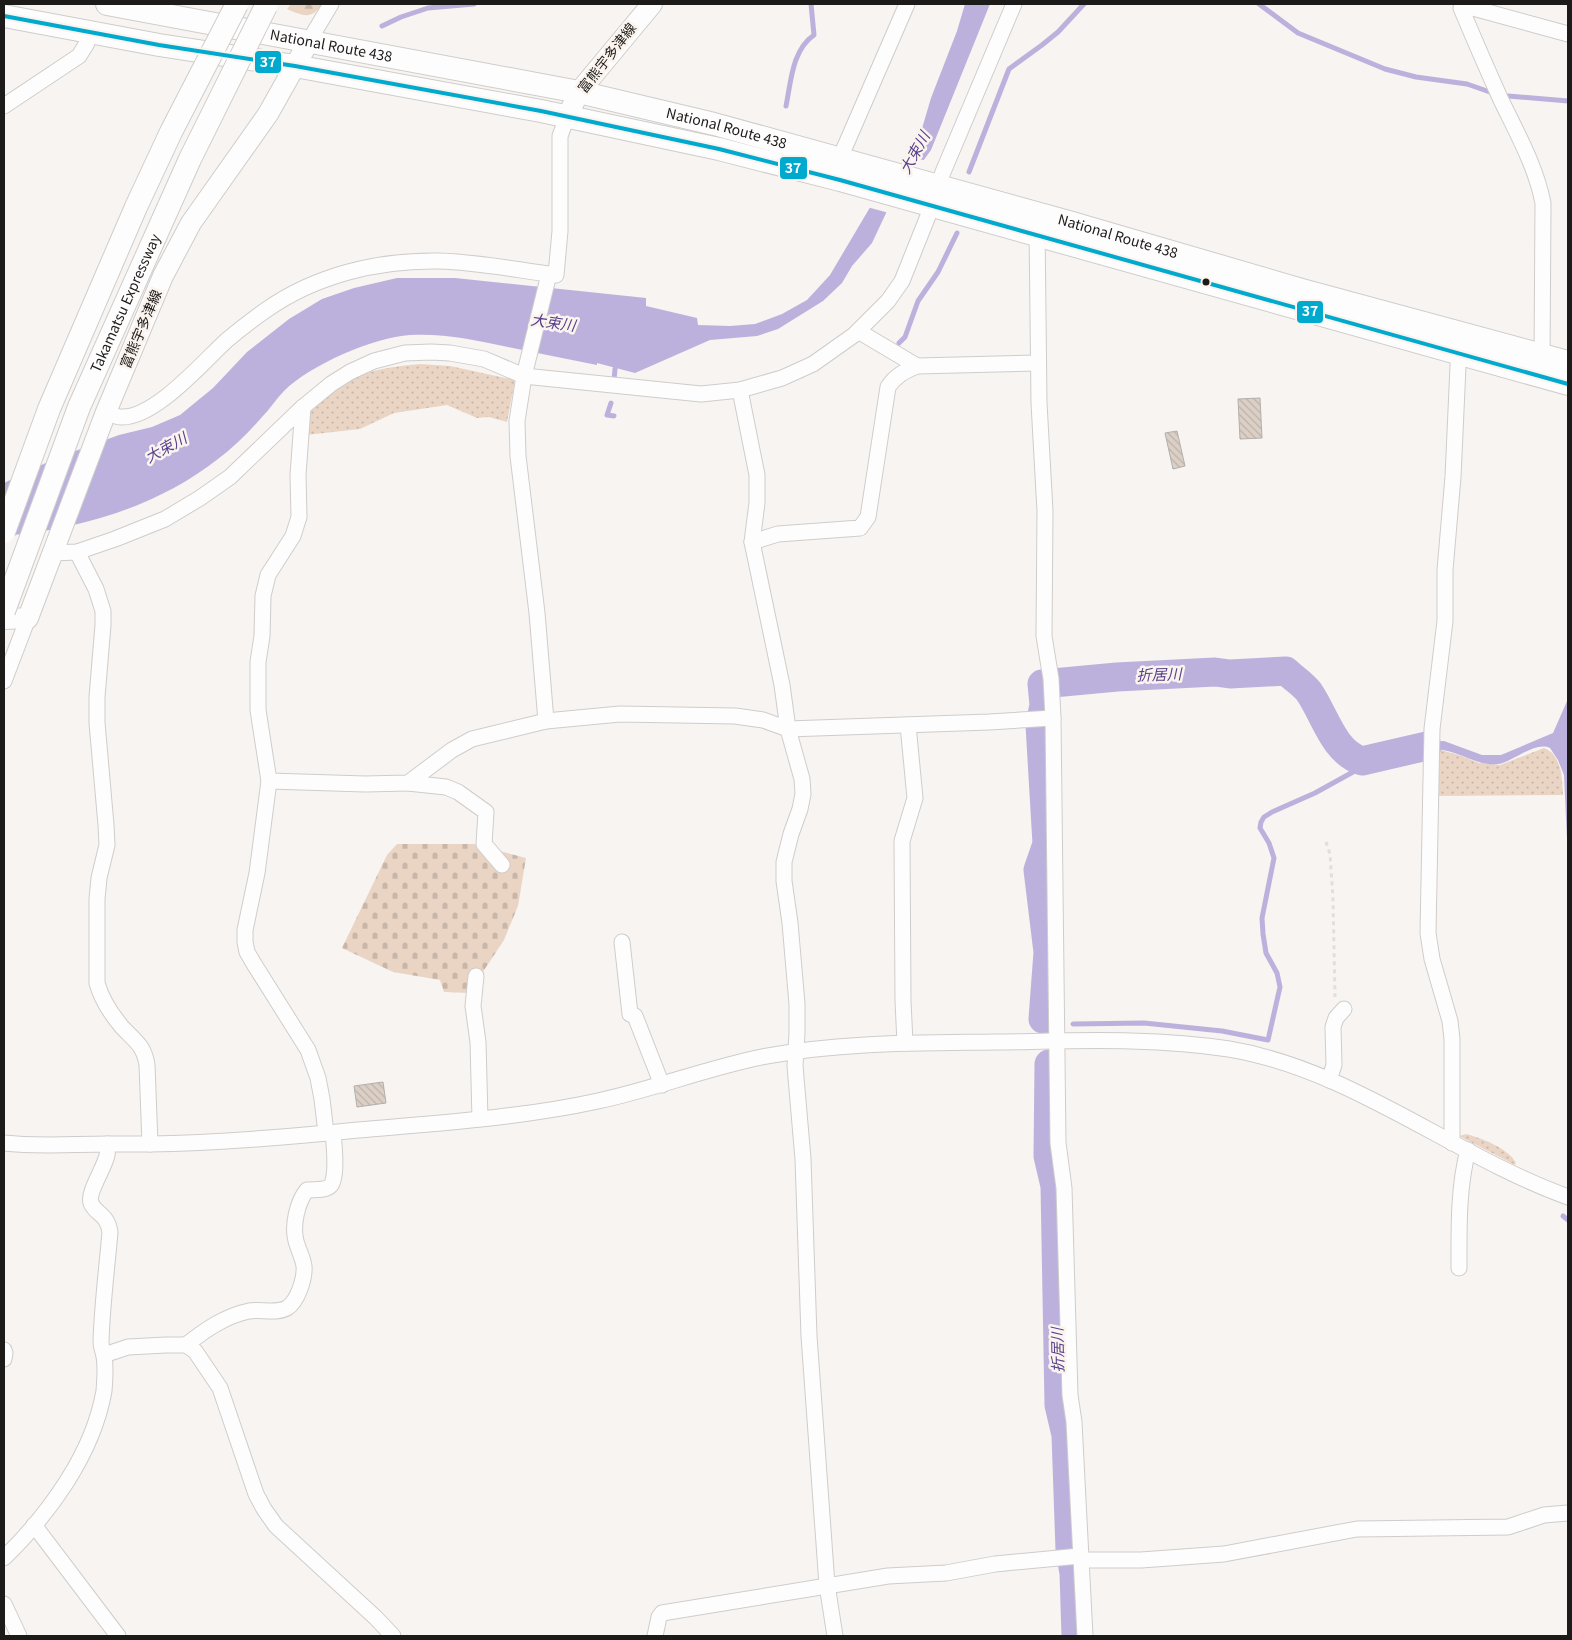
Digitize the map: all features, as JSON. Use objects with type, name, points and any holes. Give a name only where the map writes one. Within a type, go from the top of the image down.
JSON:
[{"type":"highway","name":"National Route 438","points":[[107,4],[169,9],[309,41],[579,92],[714,124],[932,195],[1459,343],[1542,377],[1568,384]]},
{"type":"highway","points":[[136,206],[165,121],[220,4]]},
{"type":"highway","name":"Takamatsu Expressway","points":[[4,532],[49,410],[136,206],[171,132],[237,4]]},
{"type":"highway","name":"Takamatsu Expressway","points":[[4,612],[79,407],[190,159],[267,5]]},
{"type":"highway","name":"National Route 438","points":[[4,16],[159,45],[295,66],[567,117],[719,149],[842,166]]},
{"type":"highway","name":"National Route 438","points":[[1459,343],[1542,354],[1568,362]]},
{"type":"main road","name":"富熊宇多津線","points":[[567,117],[579,92],[652,4]]},
{"type":"main road","name":"富熊宇多津線","points":[[28,618],[104,418],[163,276],[191,223],[268,114],[309,41]]},
{"type":"main road","points":[[4,619],[28,618]]},
{"type":"street","points":[[309,41],[331,4]]},
{"type":"street","points":[[842,166],[907,4]]},
{"type":"street","points":[[54,549],[77,552],[165,519],[230,477],[303,407],[350,372],[374,361],[405,353],[450,353],[484,359],[524,376],[701,394],[740,390],[782,378],[813,364],[858,331],[888,301],[902,281],[932,195],[1014,4]]},
{"type":"street","points":[[1542,377],[1543,203],[1540,187],[1461,8],[1472,8],[1568,34]]},
{"type":"street","points":[[4,106],[79,56],[87,42],[90,31]]},
{"type":"street","points":[[104,418],[138,413],[155,405],[177,388],[228,339],[265,311],[289,295],[323,279],[357,270],[414,261],[440,261],[549,276],[556,275],[560,231],[560,136],[567,117]]},
{"type":"street","points":[[1037,224],[1039,402],[1045,511],[1044,636],[1052,684],[1045,718],[1058,1062],[1058,1143],[1065,1198],[1070,1395],[1074,1422],[1076,1558],[1085,1636]]},
{"type":"street","points":[[546,721],[538,613],[518,456],[517,421],[524,376],[549,276]]},
{"type":"street","points":[[858,331],[918,366]]},
{"type":"street","points":[[1452,1143],[1452,1039],[1450,1021],[1432,959],[1428,932],[1432,738],[1434,704],[1445,621],[1445,570],[1453,477],[1459,343]]},
{"type":"street","points":[[752,542],[778,534],[860,528],[868,518],[888,387],[893,379],[904,371],[918,366],[1038,363]]},
{"type":"street","points":[[740,390],[757,475],[757,503],[752,542],[782,685],[788,729],[802,779],[803,794],[784,862],[784,880],[790,923],[796,1004],[795,1066],[803,1160],[808,1336],[827,1585],[835,1636]]},
{"type":"street","points":[[104,1355],[128,1347],[186,1344],[213,1325],[237,1315],[251,1311],[279,1311],[287,1308],[296,1298],[304,1276],[304,1266],[295,1238],[298,1205],[307,1190],[327,1188],[331,1186],[333,1181],[334,1151],[318,1078],[308,1050],[254,964],[245,942],[245,930],[257,873],[269,781],[258,710],[258,662],[262,636],[263,596],[268,575],[293,536],[299,517],[298,475],[303,407]]},
{"type":"street","points":[[77,552],[96,589],[103,611],[97,722],[107,845],[99,878],[97,899],[97,983],[100,994],[105,1002],[121,1025],[139,1043],[145,1055],[150,1144]]},
{"type":"street","points":[[4,681],[28,618]]},
{"type":"street","points":[[408,783],[452,750],[472,739],[546,721],[620,714],[735,716],[763,720],[788,729],[1045,718]]},
{"type":"street","points":[[905,1044],[902,841],[915,798],[908,725]]},
{"type":"street","points":[[269,781],[365,784],[408,783],[446,787],[458,792],[486,812],[484,844],[502,865]]},
{"type":"street","points":[[622,942],[630,1014],[635,1016],[662,1085]]},
{"type":"street","points":[[476,976],[474,1006],[478,1042],[480,1119]]},
{"type":"street","points":[[1328,1080],[1334,1065],[1333,1027],[1340,1014]]},
{"type":"street","points":[[4,1144],[43,1146],[150,1144],[329,1133],[480,1119],[550,1110],[598,1101],[662,1085],[709,1070],[796,1052],[905,1044],[1155,1041],[1234,1050],[1300,1068],[1370,1099],[1452,1143],[1535,1184],[1568,1197]]},
{"type":"street","points":[[4,1558],[34,1525],[60,1492],[78,1463],[90,1438],[104,1390],[106,1369],[101,1344],[110,1232],[105,1218],[91,1203],[91,1196],[107,1155],[107,1144]]},
{"type":"street","points":[[1459,1268],[1459,1223],[1465,1162],[1468,1150]]},
{"type":"street","points":[[186,1344],[195,1351],[220,1388],[256,1494],[276,1526],[393,1636]]},
{"type":"street","points":[[4,1350],[6,1353],[4,1359]]},
{"type":"street","points":[[655,1636],[659,1617],[662,1613],[888,1576],[946,1573],[995,1564],[1076,1558],[1141,1560],[1224,1554],[1357,1530],[1508,1527],[1544,1515],[1568,1513]]},
{"type":"street","points":[[34,1525],[118,1636]]},
{"type":"street","points":[[4,1604],[20,1636]]},
{"type":"path","points":[[1326,842],[1330,854],[1340,1014]]},
{"type":"green space","points":[[291,4],[322,4],[315,13],[302,15],[287,9]]},
{"type":"green space","points":[[420,364],[450,366],[515,380],[507,422],[489,417],[477,418],[447,405],[394,413],[360,429],[306,435],[309,406],[335,388],[370,372]]},
{"type":"green space","points":[[1544,748],[1550,751],[1558,761],[1563,795],[1435,796],[1436,751],[1441,750],[1479,763],[1500,765]]},
{"type":"green space","points":[[397,844],[474,844],[526,858],[518,906],[504,940],[469,993],[444,992],[440,980],[393,972],[342,948],[387,855]]},
{"type":"green space","points":[[1466,1134],[1501,1148],[1512,1158],[1516,1163],[1515,1165],[1459,1136]]},
{"type":"water","name":"大束川","points":[[965,4],[990,4],[931,150],[887,211],[872,243],[852,266],[842,283],[823,301],[778,329],[757,336],[710,340],[635,373],[597,363],[597,365],[447,336],[410,335],[379,341],[326,362],[295,381],[230,449],[194,476],[170,490],[144,503],[89,521],[33,533],[4,536],[4,483],[56,458],[119,435],[152,427],[180,415],[213,388],[247,352],[289,319],[322,299],[354,288],[397,278],[455,278],[646,298],[646,306],[697,318],[698,325],[730,326],[755,324],[782,314],[807,300],[830,275],[888,177],[918,142],[931,98],[957,31]]},
{"type":"water","points":[[1568,699],[1568,861],[1564,775],[1558,760],[1550,748],[1538,747],[1531,749],[1499,764],[1485,764],[1443,750],[1425,751],[1389,758],[1390,750],[1425,742],[1444,741],[1482,755],[1501,755],[1553,733]]},
{"type":"pier","points":[[904,154],[926,161],[889,213],[867,207],[886,175]]},
{"type":"building","points":[[1260,398],[1262,438],[1240,439],[1238,399]]},
{"type":"building","points":[[1177,431],[1185,466],[1173,469],[1165,433]]},
{"type":"building","points":[[383,1082],[386,1103],[357,1107],[354,1086]]},
{"type":"waterway","points":[[382,26],[428,8],[474,4]]},
{"type":"waterway","points":[[786,106],[791,77],[797,58],[801,49],[814,35],[811,4]]},
{"type":"waterway","points":[[969,172],[1009,69],[1058,32],[1084,4]]},
{"type":"waterway","points":[[1259,4],[1298,33],[1385,69],[1416,77],[1467,84],[1490,92]]},
{"type":"waterway","points":[[1508,96],[1568,101]]},
{"type":"waterway","points":[[899,343],[905,337],[918,301],[938,272],[957,233]]},
{"type":"waterway","points":[[614,380],[615,369]]},
{"type":"waterway","points":[[611,403],[607,415],[614,416]]},
{"type":"waterway","name":"折居川","points":[[1043,1019],[1048,952],[1038,870],[1047,844],[1040,725],[1044,705],[1042,684],[1117,677],[1215,672],[1230,674],[1286,671],[1309,692],[1337,741],[1352,756],[1362,761],[1427,746]]},
{"type":"waterway","points":[[1073,1024],[1144,1023],[1222,1031],[1268,1040],[1280,987],[1277,973],[1266,953],[1263,934],[1262,918],[1274,858],[1269,843],[1260,828],[1261,822],[1264,817],[1272,812],[1315,793],[1353,772],[1362,761]]},
{"type":"waterway","name":"折居川","points":[[1049,1064],[1048,1156],[1055,1186],[1059,1405],[1066,1435],[1070,1550],[1074,1573],[1076,1636]]},
{"type":"waterway","points":[[1563,1216],[1568,1220]]},
{"type":"transit line","name":"37","points":[[4,16],[159,45],[295,66],[541,111],[719,149],[840,180],[1568,384]]}]
